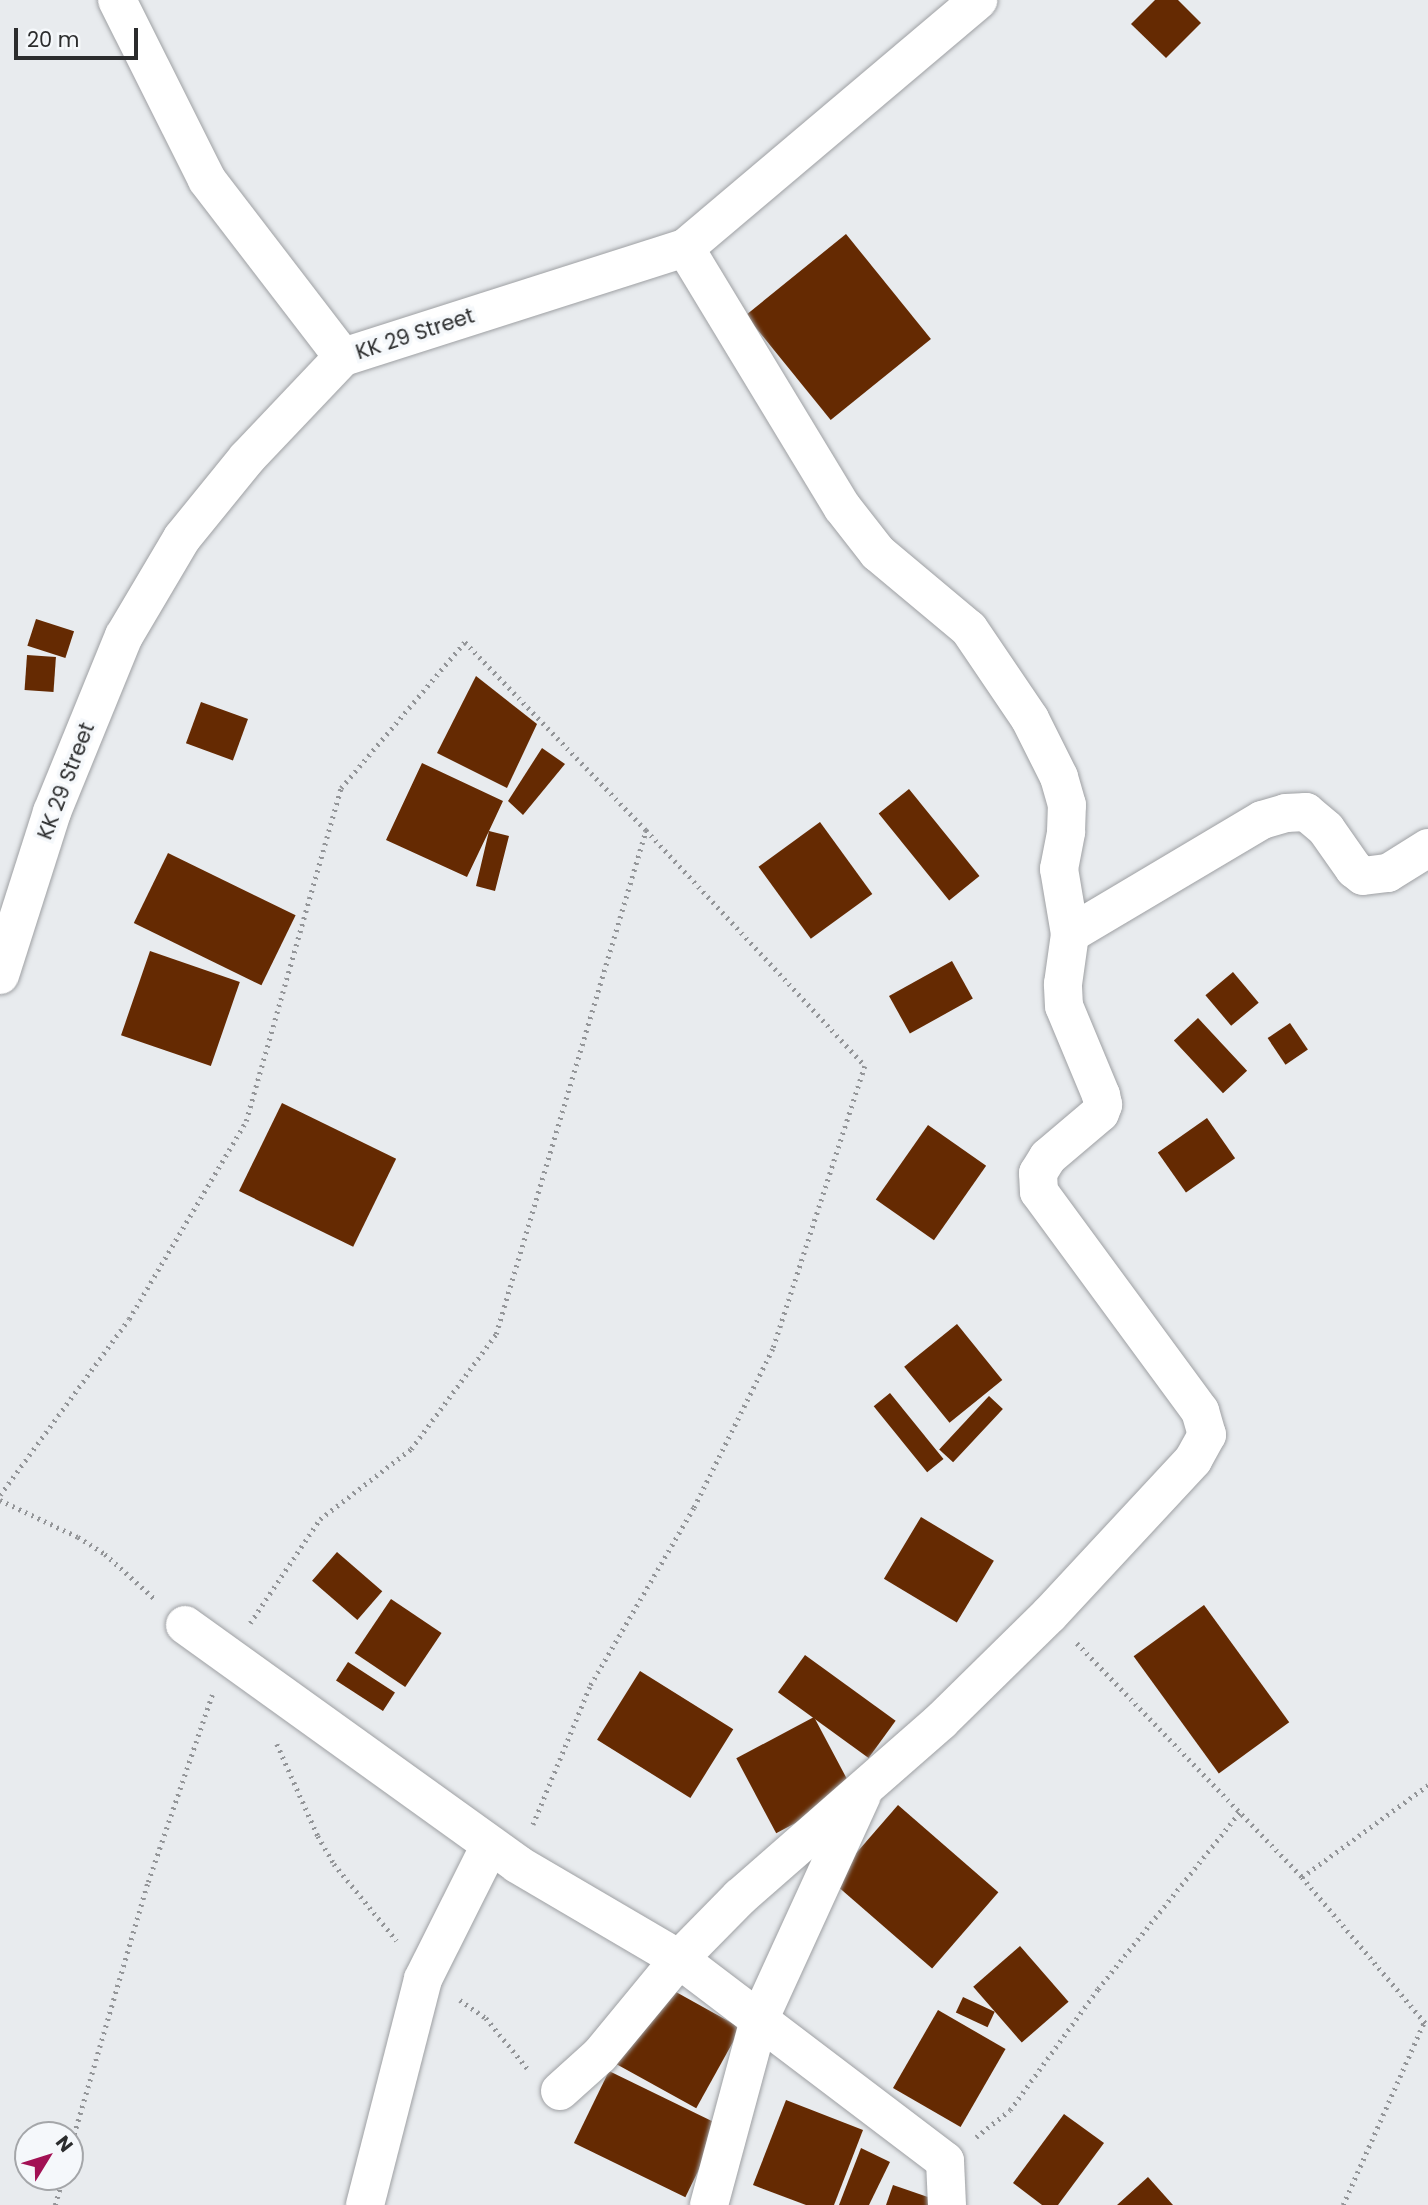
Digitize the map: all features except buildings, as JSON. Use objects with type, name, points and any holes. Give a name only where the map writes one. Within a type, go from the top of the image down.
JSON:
[{"type":"street","points":[[117,0],[207,180],[343,357]]},
{"type":"street","name":"KK 29 Street","points":[[0,975],[51,812],[124,636],[182,538],[247,458],[343,357],[685,248],[978,0]]},
{"type":"street","points":[[560,2091],[600,2056],[680,1959],[740,1897],[941,1721],[1049,1615],[1194,1460],[1207,1436],[1206,1423],[1200,1411],[1040,1192],[1038,1173],[1048,1157],[1100,1113],[1102,1105],[1101,1095],[1064,1006],[1063,984],[1070,934],[1059,869],[1066,832],[1067,805],[1059,777],[1030,719],[969,629],[878,553],[842,507],[685,248]]},
{"type":"street","points":[[1070,934],[1262,820],[1286,813],[1306,812],[1326,829],[1354,869],[1363,876],[1388,873],[1428,848]]},
{"type":"street","points":[[185,1625],[503,1854],[680,1959],[945,2161],[947,2205]]},
{"type":"street","points":[[709,2205],[759,2020],[868,1784]]},
{"type":"street","points":[[365,2205],[423,1979],[503,1854]]},
{"type":"path","points":[[185,1625],[105,1554],[78,1537],[0,1498],[129,1319],[246,1121],[341,788],[464,642],[646,830],[865,1066],[773,1349],[694,1508],[590,1687],[503,1854]]},
{"type":"path","points":[[247,1627],[320,1519],[411,1448],[496,1334],[646,830]]},
{"type":"path","points":[[1049,1615],[1302,1877],[1426,2024],[1343,2205]]},
{"type":"path","points":[[78,2121],[148,1882],[216,1685]]},
{"type":"path","points":[[276,1739],[318,1836],[334,1864],[409,1956],[423,1979],[442,1993],[466,2003],[486,2018],[539,2084],[550,2090],[560,2091]]},
{"type":"path","points":[[1302,1877],[1428,1785]]},
{"type":"path","points":[[945,2161],[1010,2110],[1098,1989],[1239,1813]]}]
